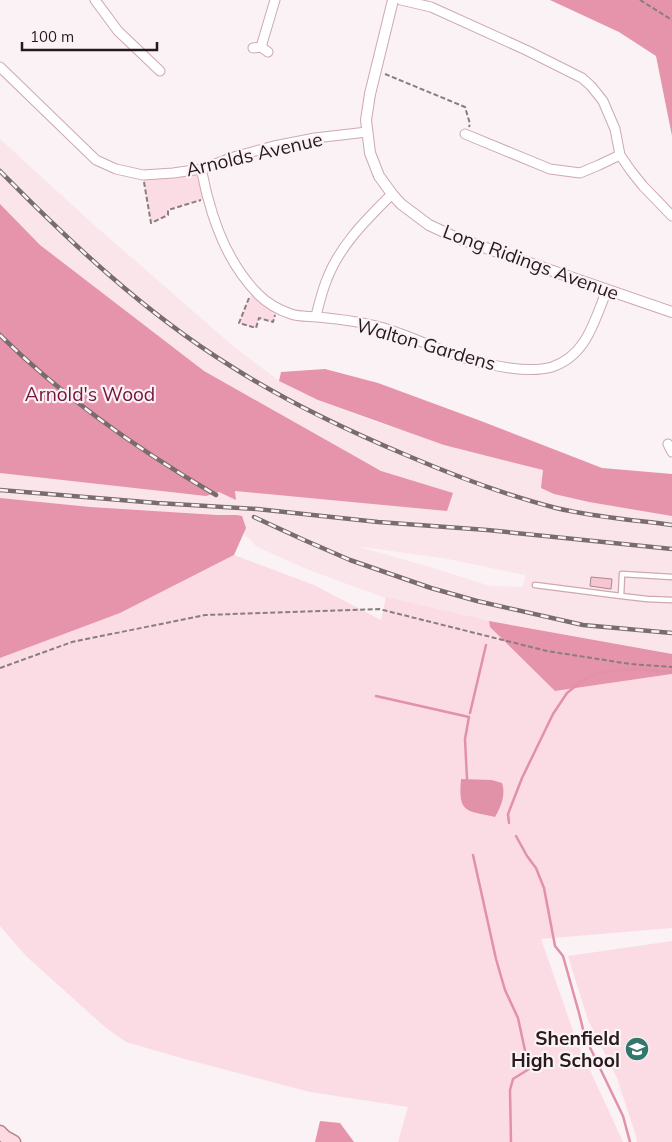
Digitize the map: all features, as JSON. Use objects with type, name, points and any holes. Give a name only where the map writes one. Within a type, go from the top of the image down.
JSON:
[{"type":"main road","points":[[0,1132],[14,1142]]},
{"type":"street","points":[[95,0],[118,31],[160,72]]},
{"type":"street","points":[[261,49],[275,0]]},
{"type":"street","name":"Long Ridings Avenue","points":[[393,0],[370,94],[366,120],[370,153],[379,176],[392,194],[401,204],[428,225],[457,238],[672,312]]},
{"type":"street","points":[[401,0],[431,8],[564,68],[582,78],[603,100],[615,129],[620,155],[643,186],[672,216]]},
{"type":"street","name":"Arnolds Avenue","points":[[0,67],[96,160],[116,169],[143,175],[201,169],[237,156],[274,146],[315,138],[367,132]]},
{"type":"street","points":[[465,134],[550,169],[580,173],[620,155]]},
{"type":"street","name":"Walton Gardens","points":[[201,169],[218,228],[238,269],[259,296],[278,309],[292,315],[316,316],[382,328],[487,364],[527,370],[542,369],[554,366],[578,350],[587,338],[607,290]]},
{"type":"street","points":[[316,316],[327,278],[339,254],[351,237],[392,194]]},
{"type":"lane","points":[[621,596],[622,574],[672,577]]},
{"type":"lane","points":[[535,585],[647,599],[672,600]]},
{"type":"path","points":[[640,0],[672,20]]},
{"type":"path","points":[[376,70],[465,107],[470,124],[465,134]]},
{"type":"path","points":[[143,175],[151,223],[168,215],[168,210],[208,198]]},
{"type":"path","points":[[255,291],[251,295],[239,323],[256,328],[259,318],[273,322],[278,309]]},
{"type":"path","points":[[0,668],[72,642],[205,616],[379,610],[547,651],[630,664],[672,668]]},
{"type":"shaded area","points":[[0,139],[93,224],[233,346],[279,381],[318,400],[378,423],[543,470],[672,474],[672,665],[431,615],[309,570],[257,547],[238,528],[0,498]],"holes":[[[356,546],[448,559],[524,575],[526,570],[523,587],[490,586]]]},
{"type":"shaded area","points":[[201,169],[208,198],[168,209],[168,215],[151,223],[143,175]]},
{"type":"shaded area","points":[[255,291],[278,309],[273,322],[259,318],[256,328],[239,323],[251,295]]},
{"type":"shaded area","points":[[234,555],[314,585],[381,620],[386,597],[489,621],[490,627],[555,691],[672,674],[672,928],[541,939],[577,1042],[623,1142],[398,1142],[408,1107],[310,1092],[126,1042],[106,1028],[26,956],[0,926],[0,658],[120,613]]},
{"type":"shaded area","points":[[461,779],[492,780],[502,783],[502,800],[495,817],[471,811],[463,805],[460,790]]},
{"type":"shaded area","name":"Shenfield High School","points":[[672,941],[672,1142],[637,1142],[617,1078],[588,1020],[568,956]]},
{"type":"green space","points":[[550,0],[672,0],[672,136],[656,56],[619,32]]},
{"type":"green space","name":"Arnold's Wood","points":[[0,204],[40,245],[204,371],[381,471],[453,493],[447,511],[235,491],[236,500],[219,492],[206,496],[0,473]]},
{"type":"green space","points":[[325,369],[378,383],[602,468],[672,474],[672,516],[554,494],[541,488],[543,470],[444,445],[318,400],[279,381],[281,372]]},
{"type":"green space","points":[[0,498],[90,507],[237,515],[242,516],[246,528],[234,555],[120,613],[0,658]]},
{"type":"green space","points":[[489,621],[672,654],[672,674],[555,691],[490,627]]},
{"type":"green space","points":[[320,1121],[340,1123],[354,1142],[315,1142]]},
{"type":"building","points":[[591,577],[612,579],[611,589],[590,586]]},
{"type":"waterway","points":[[470,713],[486,645]]},
{"type":"waterway","points":[[509,823],[508,814],[522,778],[553,714],[567,693],[583,680],[597,673],[631,669],[672,672]]},
{"type":"waterway","points":[[376,696],[469,717],[465,739],[467,779]]},
{"type":"waterway","points":[[516,836],[536,868],[544,888],[555,946],[563,956],[585,1037],[623,1116],[630,1142]]},
{"type":"waterway","points":[[473,855],[496,959],[505,990],[518,1018],[529,1069],[513,1079],[510,1090],[511,1142]]},
{"type":"railway","points":[[0,171],[81,250],[167,322],[229,365],[315,414],[424,463],[518,497],[585,514],[672,525]]},
{"type":"railway","points":[[0,335],[50,380],[103,422],[159,460],[216,495]]},
{"type":"railway","points":[[0,490],[257,509],[672,549]]},
{"type":"railway","points":[[254,517],[350,560],[431,588],[477,601],[583,625],[672,633]]},
{"type":"place","name":"Shenfield High School","points":[[637,1049]]}]
